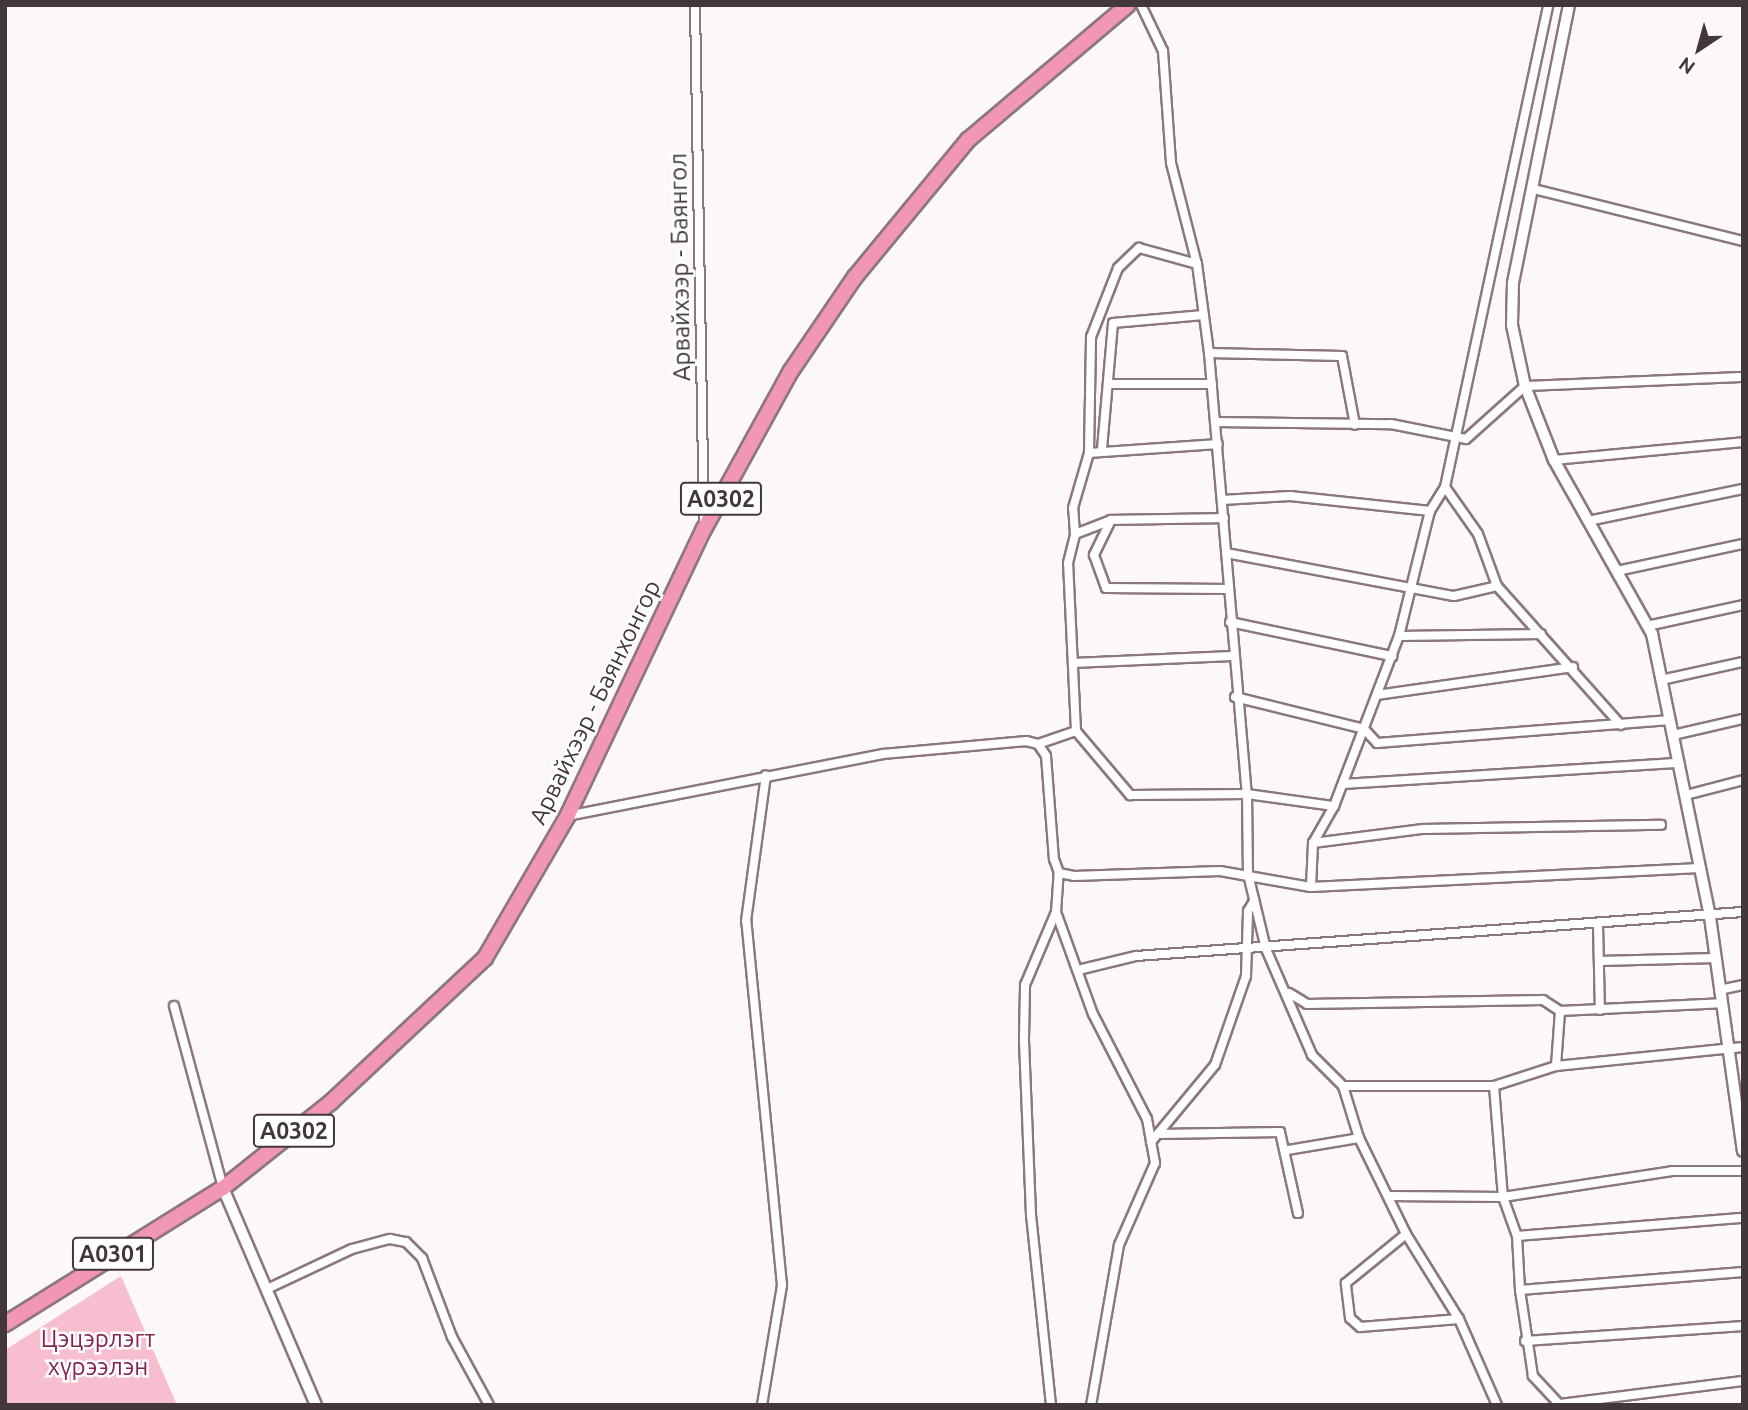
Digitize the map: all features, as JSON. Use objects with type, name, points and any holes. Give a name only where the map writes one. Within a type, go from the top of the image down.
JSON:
[{"type":"highway","name":"Арвайхээр - Баянхонгор","points":[[5,1324],[223,1188],[391,1048],[485,958],[567,817],[704,529],[791,371],[914,201],[968,140],[1128,5]]},
{"type":"street","name":"Арвайхээр - Баянгол","points":[[695,5],[704,529]]},
{"type":"street","points":[[1141,5],[1163,51],[1171,163],[1198,264],[1223,500],[1235,696],[1247,794],[1248,874],[1266,949],[1288,992],[1312,1055],[1343,1086],[1359,1138],[1406,1234],[1459,1319],[1497,1405]]},
{"type":"street","points":[[1311,887],[1313,843],[1334,806],[1392,656],[1430,511],[1445,486],[1548,5]]},
{"type":"street","points":[[1569,5],[1513,283],[1512,325],[1525,386],[1554,460],[1647,626],[1670,720],[1710,914],[1721,1003],[1739,1097],[1743,1151]]},
{"type":"street","points":[[1534,189],[1743,241]]},
{"type":"street","points":[[1198,264],[1139,248],[1118,268],[1091,337],[1089,453],[1073,508],[1074,534],[1068,563],[1076,731],[1130,795],[1247,794],[1334,806]]},
{"type":"street","points":[[1102,449],[1113,323],[1204,314]]},
{"type":"street","points":[[1209,354],[1342,356],[1355,425]]},
{"type":"street","points":[[1216,422],[1391,424],[1457,439],[1478,435],[1525,386],[1743,377]]},
{"type":"street","points":[[1108,384],[1212,384]]},
{"type":"street","points":[[1554,460],[1743,442]]},
{"type":"street","points":[[1089,453],[1102,449],[1218,444]]},
{"type":"street","points":[[1445,486],[1478,534],[1497,586],[1573,667],[1621,725]]},
{"type":"street","points":[[1588,521],[1743,489]]},
{"type":"street","points":[[1223,500],[1290,496],[1430,511]]},
{"type":"street","points":[[1074,534],[1111,520],[1224,518]]},
{"type":"street","points":[[1111,520],[1094,555],[1106,588],[1228,589]]},
{"type":"street","points":[[1617,572],[1743,544]]},
{"type":"street","points":[[1226,553],[1454,596],[1497,586]]},
{"type":"street","points":[[1647,626],[1743,605]]},
{"type":"street","points":[[1230,622],[1392,656]]},
{"type":"street","points":[[1399,636],[1541,634]]},
{"type":"street","points":[[1073,663],[1232,656]]},
{"type":"street","points":[[1661,680],[1743,662]]},
{"type":"street","points":[[1377,695],[1573,667]]},
{"type":"street","points":[[1235,696],[1364,729],[1377,743],[1670,720]]},
{"type":"street","points":[[1673,736],[1743,719]]},
{"type":"street","points":[[567,817],[766,775],[883,754],[1038,744],[1076,731]]},
{"type":"street","points":[[1038,744],[1046,756],[1059,873],[1056,912],[1025,985],[1024,1039],[1031,1215],[1051,1405]]},
{"type":"street","points":[[1343,784],[1559,775],[1679,762]]},
{"type":"street","points":[[762,1405],[782,1286],[746,921],[766,775]]},
{"type":"street","points":[[1686,795],[1743,780]]},
{"type":"street","points":[[1313,843],[1423,829],[1661,825]]},
{"type":"street","points":[[1059,873],[1248,874],[1311,887],[1700,868]]},
{"type":"street","points":[[1151,1142],[1215,1065],[1249,950],[1248,911],[1254,901]]},
{"type":"street","points":[[1056,912],[1093,1014],[1147,1119],[1151,1142],[1152,1173],[1117,1254],[1091,1405]]},
{"type":"street","points":[[1078,971],[1136,956],[1598,925],[1743,912]]},
{"type":"street","points":[[1598,925],[1600,1010]]},
{"type":"street","points":[[1599,961],[1716,958]]},
{"type":"street","points":[[1719,990],[1743,985]]},
{"type":"street","points":[[1288,992],[1307,1004],[1543,1000],[1560,1011],[1721,1003]]},
{"type":"street","points":[[174,1006],[223,1188],[316,1405]]},
{"type":"street","points":[[1556,1066],[1560,1011]]},
{"type":"street","points":[[1343,1086],[1494,1086],[1556,1066],[1743,1047]]},
{"type":"street","points":[[1494,1086],[1503,1197],[1517,1236],[1525,1341],[1533,1376],[1560,1404],[1743,1381]]},
{"type":"street","points":[[1158,1134],[1271,1128],[1288,1150],[1298,1213]]},
{"type":"street","points":[[1288,1150],[1359,1138]]},
{"type":"street","points":[[1389,1196],[1503,1197],[1672,1171],[1743,1171]]},
{"type":"street","points":[[1517,1236],[1743,1218]]},
{"type":"street","points":[[1406,1234],[1346,1283],[1350,1318],[1360,1327],[1459,1319]]},
{"type":"street","points":[[267,1289],[352,1249],[390,1239],[406,1242],[422,1258],[452,1336],[489,1405]]},
{"type":"street","points":[[1520,1290],[1743,1272]]},
{"type":"street","points":[[1525,1341],[1743,1326]]},
{"type":"green space","name":"Цэцэрлэгт хүрээлэн","points":[[121,1276],[177,1405],[5,1405],[5,1350]]}]
